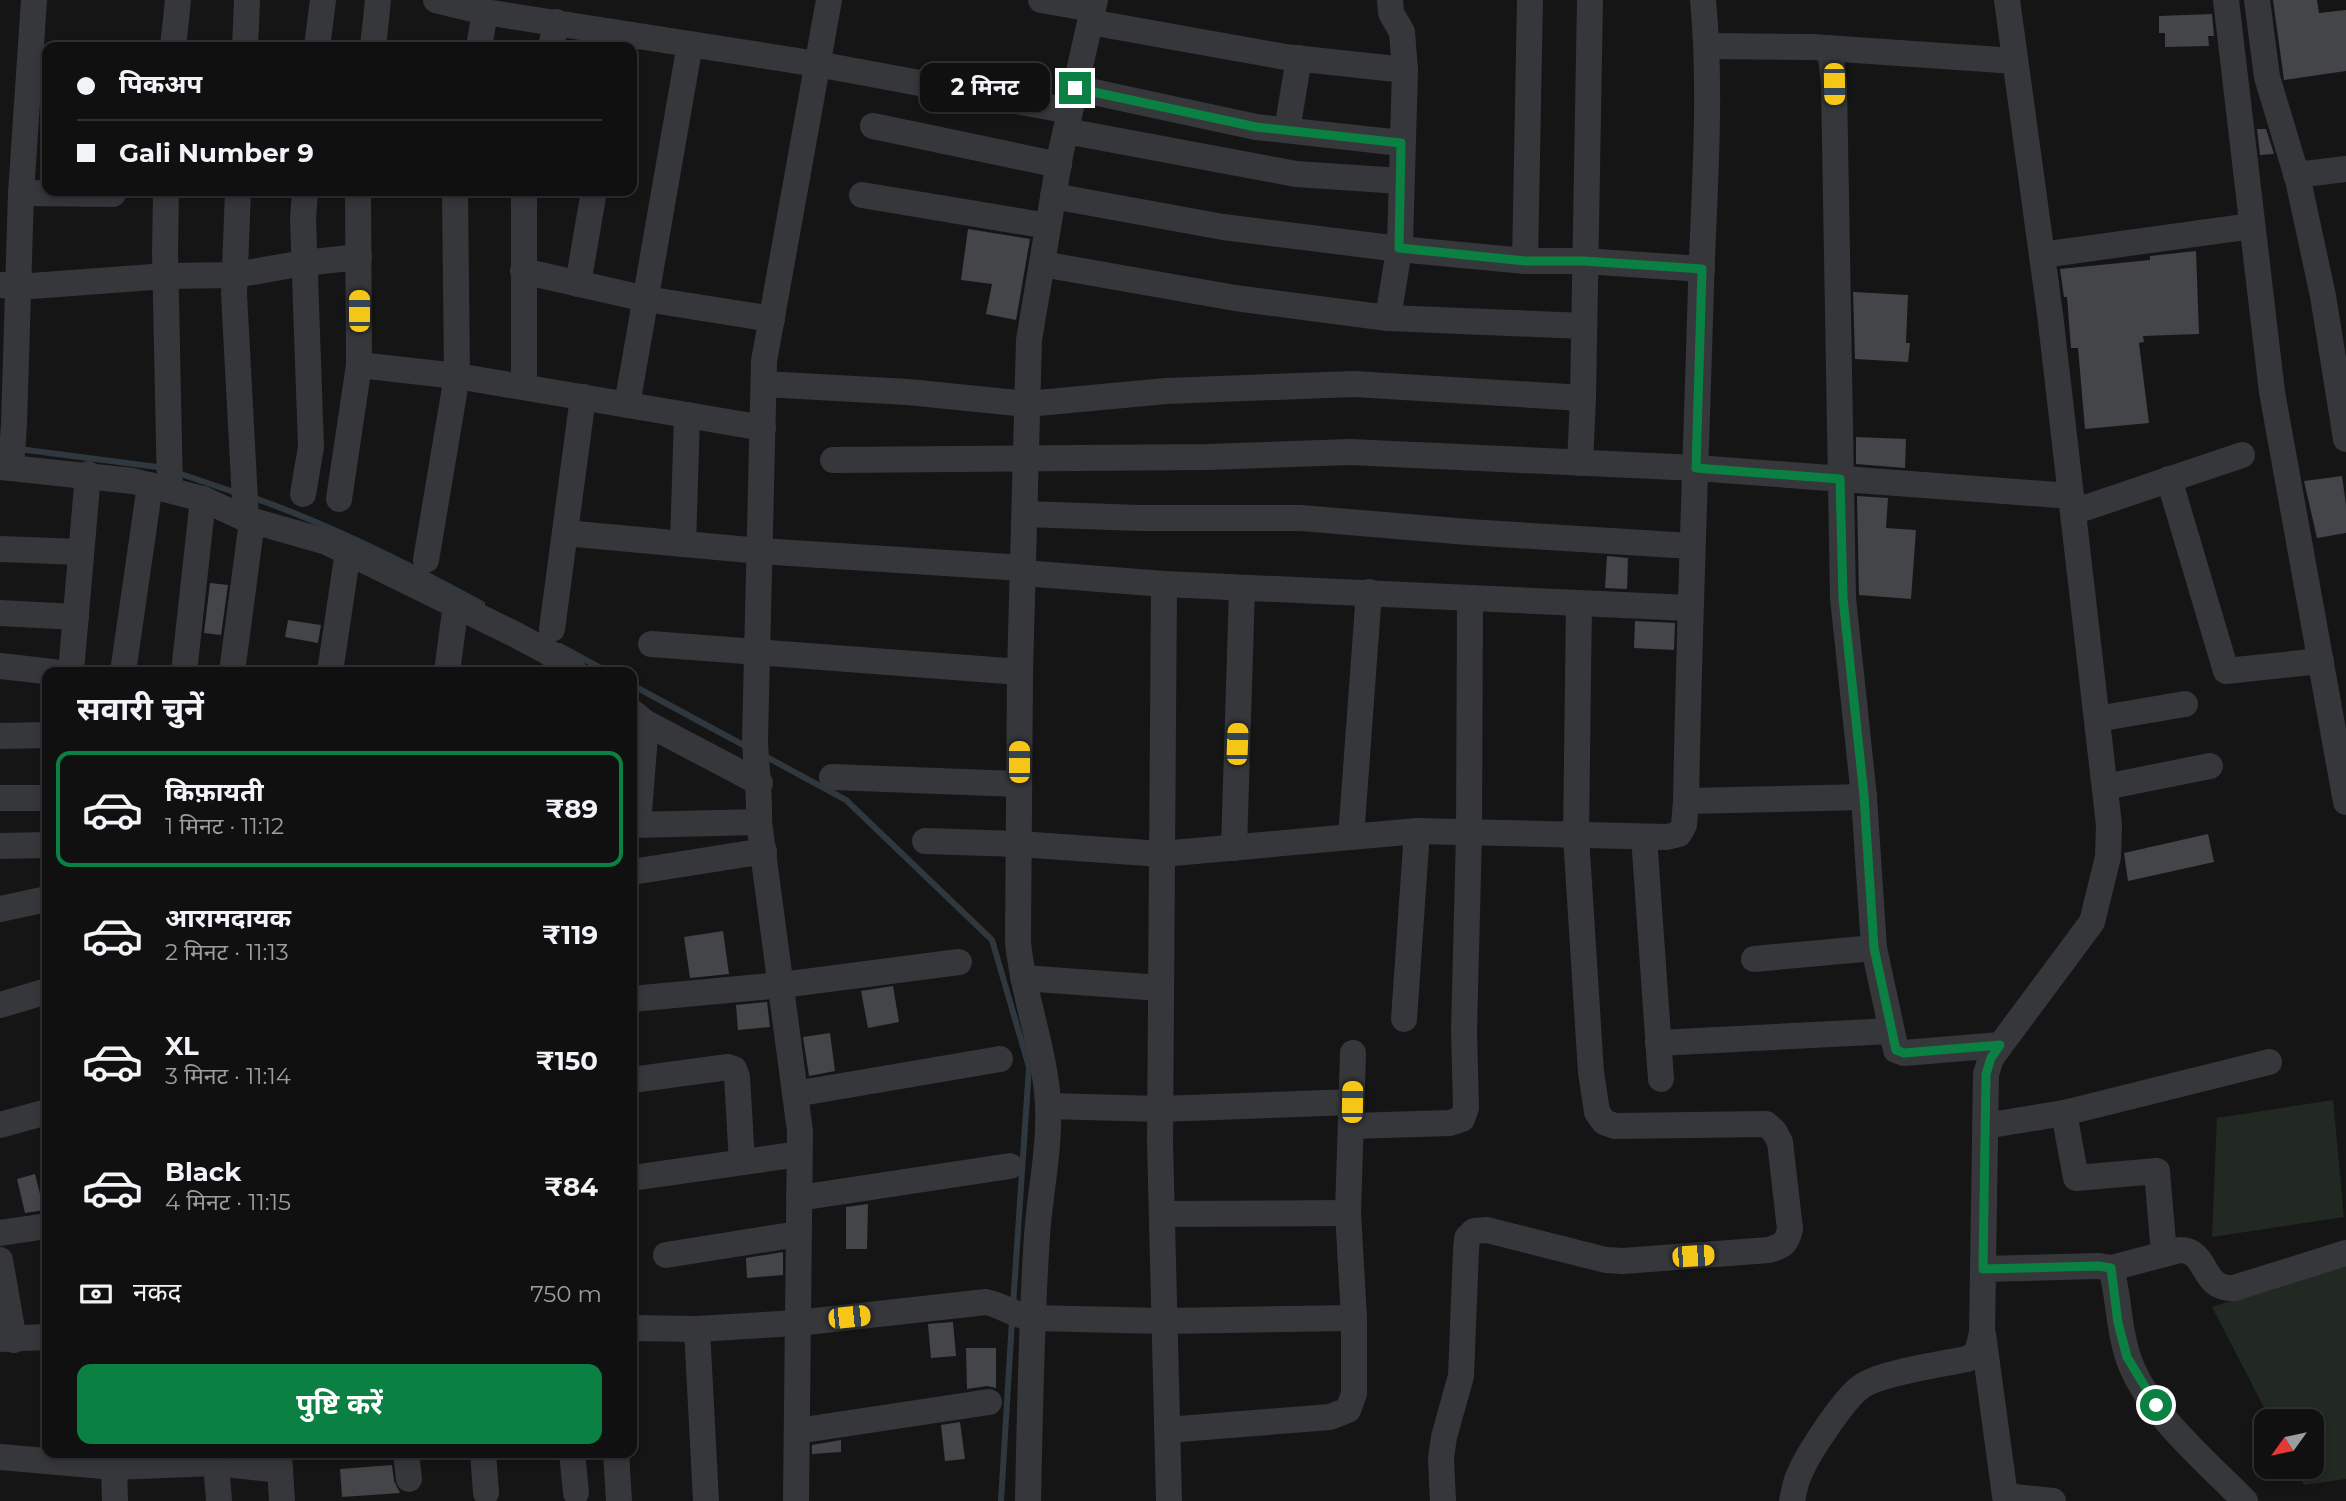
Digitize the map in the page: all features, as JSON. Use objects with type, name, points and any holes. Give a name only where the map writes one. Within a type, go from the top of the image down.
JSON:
[{"type":"street","points":[[34,0],[21,193],[10,232],[9,458],[88,474],[165,480],[203,499],[247,510],[348,551],[549,651],[569,667]]},
{"type":"street","points":[[174,42],[178,0]]},
{"type":"street","points":[[245,42],[247,0]]},
{"type":"street","points":[[318,42],[323,0]]},
{"type":"street","points":[[374,42],[378,0]]},
{"type":"street","points":[[436,0],[485,12],[553,35],[690,44],[1070,110],[1401,143]]},
{"type":"street","points":[[796,1501],[800,1131],[759,822],[755,740],[764,361],[828,0]]},
{"type":"street","points":[[1041,0],[1299,58],[1405,70]]},
{"type":"street","points":[[1388,318],[1399,248],[1405,70],[1402,32],[1391,13],[1390,0]]},
{"type":"street","points":[[1525,261],[1530,0]]},
{"type":"street","points":[[1580,463],[1590,0]]},
{"type":"street","points":[[925,841],[1162,854],[1417,831],[1644,837],[1679,834],[1684,825],[1686,801],[1689,608],[1706,185],[1707,46],[1703,0]]},
{"type":"street","points":[[2007,0],[2042,255],[2109,825],[2108,857],[2092,922],[2000,1045],[1991,1058],[1986,1074],[1982,1333],[2005,1496],[2053,1501]]},
{"type":"street","points":[[2226,0],[2272,391],[2346,802]]},
{"type":"street","points":[[2257,0],[2267,77],[2297,175],[2323,296],[2346,439]]},
{"type":"street","points":[[1092,10],[1053,196],[1029,340],[1023,573],[1164,584],[1689,608]]},
{"type":"street","points":[[480,42],[485,12]]},
{"type":"street","points":[[627,405],[690,44]]},
{"type":"street","points":[[1707,46],[1830,48],[2015,61]]},
{"type":"street","points":[[1830,48],[1834,84],[1843,598],[1864,796],[1874,948],[1896,1050],[1904,1053],[2000,1045]]},
{"type":"street","points":[[1287,130],[1299,58]]},
{"type":"street","points":[[1070,110],[1296,174],[1401,181]]},
{"type":"street","points":[[873,126],[1059,165]]},
{"type":"street","points":[[2297,175],[2346,169]]},
{"type":"street","points":[[21,193],[42,193]]},
{"type":"street","points":[[862,195],[1048,226]]},
{"type":"street","points":[[124,667],[165,480],[166,196]]},
{"type":"street","points":[[232,667],[247,510],[235,275],[239,196]]},
{"type":"street","points":[[303,494],[311,447],[304,196]]},
{"type":"street","points":[[339,499],[359,365],[358,196]]},
{"type":"street","points":[[426,561],[457,376],[455,196]]},
{"type":"street","points":[[524,196],[524,387]]},
{"type":"street","points":[[578,284],[593,196]]},
{"type":"street","points":[[1053,196],[1223,227],[1399,248],[1525,261],[1584,261],[1702,269]]},
{"type":"street","points":[[2042,255],[2252,226]]},
{"type":"street","points":[[9,286],[166,275],[235,275],[359,257]]},
{"type":"street","points":[[1042,264],[1234,298],[1388,318],[1584,326]]},
{"type":"street","points":[[523,271],[646,299],[772,320]]},
{"type":"street","points":[[359,365],[457,376],[763,428]]},
{"type":"street","points":[[764,384],[908,392],[1027,404],[1166,391],[1354,384],[1583,398]]},
{"type":"street","points":[[549,651],[583,397]]},
{"type":"street","points":[[683,544],[687,415]]},
{"type":"street","points":[[833,460],[1350,452],[1696,468],[1840,479],[2072,504],[2169,480],[2242,455]]},
{"type":"street","points":[[71,667],[88,474]]},
{"type":"street","points":[[2169,480],[2226,671],[2320,661]]},
{"type":"street","points":[[185,667],[203,499]]},
{"type":"street","points":[[1025,514],[1140,518],[1301,518],[1692,546]]},
{"type":"street","points":[[565,533],[760,551],[1024,568]]},
{"type":"street","points":[[0,549],[81,552]]},
{"type":"street","points":[[331,667],[348,551]]},
{"type":"street","points":[[1024,568],[1017,942],[1044,1068],[1048,1106],[1046,1171],[1025,1317],[1028,1501]]},
{"type":"street","points":[[1164,584],[1160,1109],[1169,1501]]},
{"type":"street","points":[[1234,848],[1242,588]]},
{"type":"street","points":[[1351,837],[1369,592]]},
{"type":"street","points":[[1048,1106],[1352,1114],[1450,1124],[1462,1119],[1466,1108],[1464,1031],[1469,834],[1470,598]]},
{"type":"street","points":[[1443,1501],[1441,1458],[1461,1376],[1467,1238],[1474,1231],[1486,1230],[1606,1260],[1623,1261],[1769,1250],[1781,1247],[1787,1241],[1790,1229],[1780,1142],[1766,1124],[1615,1126],[1604,1122],[1597,1112],[1591,1072],[1576,836],[1579,603]]},
{"type":"street","points":[[448,667],[456,604]]},
{"type":"street","points":[[0,613],[76,617]]},
{"type":"street","points":[[651,644],[1020,672]]},
{"type":"street","points":[[0,666],[42,671]]},
{"type":"street","points":[[2097,719],[2185,704]]},
{"type":"street","points":[[637,771],[639,718],[758,776]]},
{"type":"street","points":[[0,736],[42,735]]},
{"type":"street","points":[[2105,787],[2210,766]]},
{"type":"street","points":[[832,777],[1019,785]]},
{"type":"street","points":[[1686,801],[1864,796]]},
{"type":"street","points":[[0,798],[42,798]]},
{"type":"street","points":[[637,824],[759,822]]},
{"type":"street","points":[[1405,1018],[1417,831]]},
{"type":"street","points":[[1644,837],[1661,1079]]},
{"type":"street","points":[[0,846],[42,845]]},
{"type":"street","points":[[637,871],[764,852]]},
{"type":"street","points":[[0,909],[42,900]]},
{"type":"street","points":[[1754,959],[1874,948]]},
{"type":"street","points":[[637,999],[782,985],[959,962]]},
{"type":"street","points":[[1023,978],[1161,988]]},
{"type":"street","points":[[0,1005],[42,992]]},
{"type":"street","points":[[1658,1043],[1891,1031]]},
{"type":"street","points":[[1167,1430],[1330,1417],[1348,1410],[1354,1394],[1354,1318],[1348,1213],[1353,1053]]},
{"type":"street","points":[[795,1094],[1000,1059]]},
{"type":"street","points":[[1985,1126],[2064,1113],[2269,1062]]},
{"type":"street","points":[[637,1079],[728,1067],[734,1069],[737,1077],[742,1162]]},
{"type":"street","points":[[0,1125],[42,1113]]},
{"type":"street","points":[[2064,1113],[2076,1178],[2157,1171],[2164,1254]]},
{"type":"street","points":[[637,1177],[799,1154]]},
{"type":"street","points":[[799,1198],[1010,1166]]},
{"type":"street","points":[[1162,1214],[1348,1213]]},
{"type":"street","points":[[0,1233],[42,1227]]},
{"type":"street","points":[[666,1255],[798,1234]]},
{"type":"street","points":[[1983,1269],[2111,1268],[2180,1250],[2193,1252],[2214,1283],[2222,1289],[2234,1288],[2346,1253]]},
{"type":"street","points":[[0,1260],[7,1340],[42,1337]]},
{"type":"street","points":[[2111,1268],[2118,1323],[2127,1357],[2145,1390],[2167,1421],[2245,1501]]},
{"type":"street","points":[[637,1328],[697,1329],[797,1322],[978,1303],[995,1304],[1025,1317],[1164,1321],[1354,1318]]},
{"type":"street","points":[[697,1329],[706,1501]]},
{"type":"street","points":[[1792,1501],[1798,1476],[1805,1462],[1846,1401],[1862,1386],[1881,1378],[1967,1359],[1977,1353],[1982,1333]]},
{"type":"street","points":[[797,1430],[989,1402]]},
{"type":"street","points":[[0,1457],[114,1467],[279,1462],[282,1501]]},
{"type":"street","points":[[406,1458],[409,1479]]},
{"type":"street","points":[[483,1458],[486,1493]]},
{"type":"street","points":[[573,1458],[576,1493]]},
{"type":"street","points":[[616,1458],[619,1501]]},
{"type":"street","points":[[216,1463],[219,1501]]},
{"type":"street","points":[[114,1467],[115,1501]]},
{"type":"shaded area","points":[[2333,1100],[2344,1217],[2212,1237],[2217,1118]]},
{"type":"shaded area","points":[[2346,1264],[2346,1479],[2304,1485],[2301,1479],[2324,1479],[2324,1409],[2265,1409],[2212,1307]]},
{"type":"building","points":[[2273,0],[2317,0],[2319,13],[2346,10],[2346,71],[2284,80]]},
{"type":"building","points":[[2212,14],[2214,36],[2208,36],[2209,46],[2165,47],[2165,33],[2159,33],[2159,16]]},
{"type":"building","points":[[2257,129],[2266,129],[2274,154],[2260,155]]},
{"type":"building","points":[[968,229],[1030,239],[1016,320],[986,314],[992,284],[961,280]]},
{"type":"building","points":[[2196,251],[2199,334],[2143,336],[2144,342],[2139,343],[2149,423],[2085,429],[2078,348],[2071,348],[2067,297],[2064,297],[2060,269],[2150,260],[2150,256]]},
{"type":"building","points":[[1853,292],[1908,295],[1908,362],[1855,359]]},
{"type":"building","points":[[1856,437],[1906,439],[1905,468],[1856,464]]},
{"type":"building","points":[[2342,476],[2346,533],[2317,538],[2304,481]]},
{"type":"building","points":[[1857,496],[1888,498],[1886,528],[1916,530],[1911,599],[1859,595]]},
{"type":"building","points":[[1607,556],[1628,558],[1627,589],[1605,588]]},
{"type":"building","points":[[210,583],[228,585],[221,635],[204,633]]},
{"type":"building","points":[[288,620],[321,625],[318,643],[285,637]]},
{"type":"building","points":[[1635,621],[1675,623],[1674,650],[1634,648]]},
{"type":"building","points":[[2208,834],[2214,862],[2128,881],[2124,853]]},
{"type":"building","points":[[723,931],[729,974],[690,978],[684,937]]},
{"type":"building","points":[[893,986],[899,1022],[868,1028],[861,991]]},
{"type":"building","points":[[767,1002],[770,1027],[738,1030],[736,1005]]},
{"type":"building","points":[[830,1033],[835,1071],[809,1076],[803,1037]]},
{"type":"building","points":[[35,1174],[42,1210],[25,1213],[17,1179]]},
{"type":"building","points":[[868,1204],[867,1249],[846,1249],[846,1207]]},
{"type":"building","points":[[783,1252],[783,1275],[747,1278],[746,1258]]},
{"type":"building","points":[[953,1322],[956,1356],[931,1358],[928,1324]]},
{"type":"building","points":[[966,1348],[996,1348],[996,1388],[987,1386],[967,1389]]},
{"type":"building","points":[[960,1422],[965,1459],[945,1461],[941,1425]]},
{"type":"building","points":[[841,1440],[841,1452],[812,1454],[812,1445]]},
{"type":"building","points":[[392,1465],[394,1481],[400,1493],[342,1497],[340,1469]]},
{"type":"waterway","points":[[19,449],[165,468]]},
{"type":"waterway","points":[[175,472],[237,493]]},
{"type":"waterway","points":[[251,497],[369,546],[482,604]]},
{"type":"waterway","points":[[560,646],[599,667]]},
{"type":"waterway","points":[[637,688],[747,747]]},
{"type":"waterway","points":[[763,755],[846,800],[992,940],[1029,1067],[1013,1306]]},
{"type":"waterway","points":[[1001,1501],[1012,1320]]},
{"type":"route","points":[[1075,88],[1256,127],[1401,143],[1399,248],[1525,261],[1584,261],[1702,269],[1696,468],[1840,479],[1843,598],[1864,796],[1874,948],[1896,1050],[1904,1053],[2000,1045],[1991,1058],[1986,1074],[1983,1269],[2111,1268],[2115,1279],[2118,1323],[2127,1357],[2156,1405]]}]
